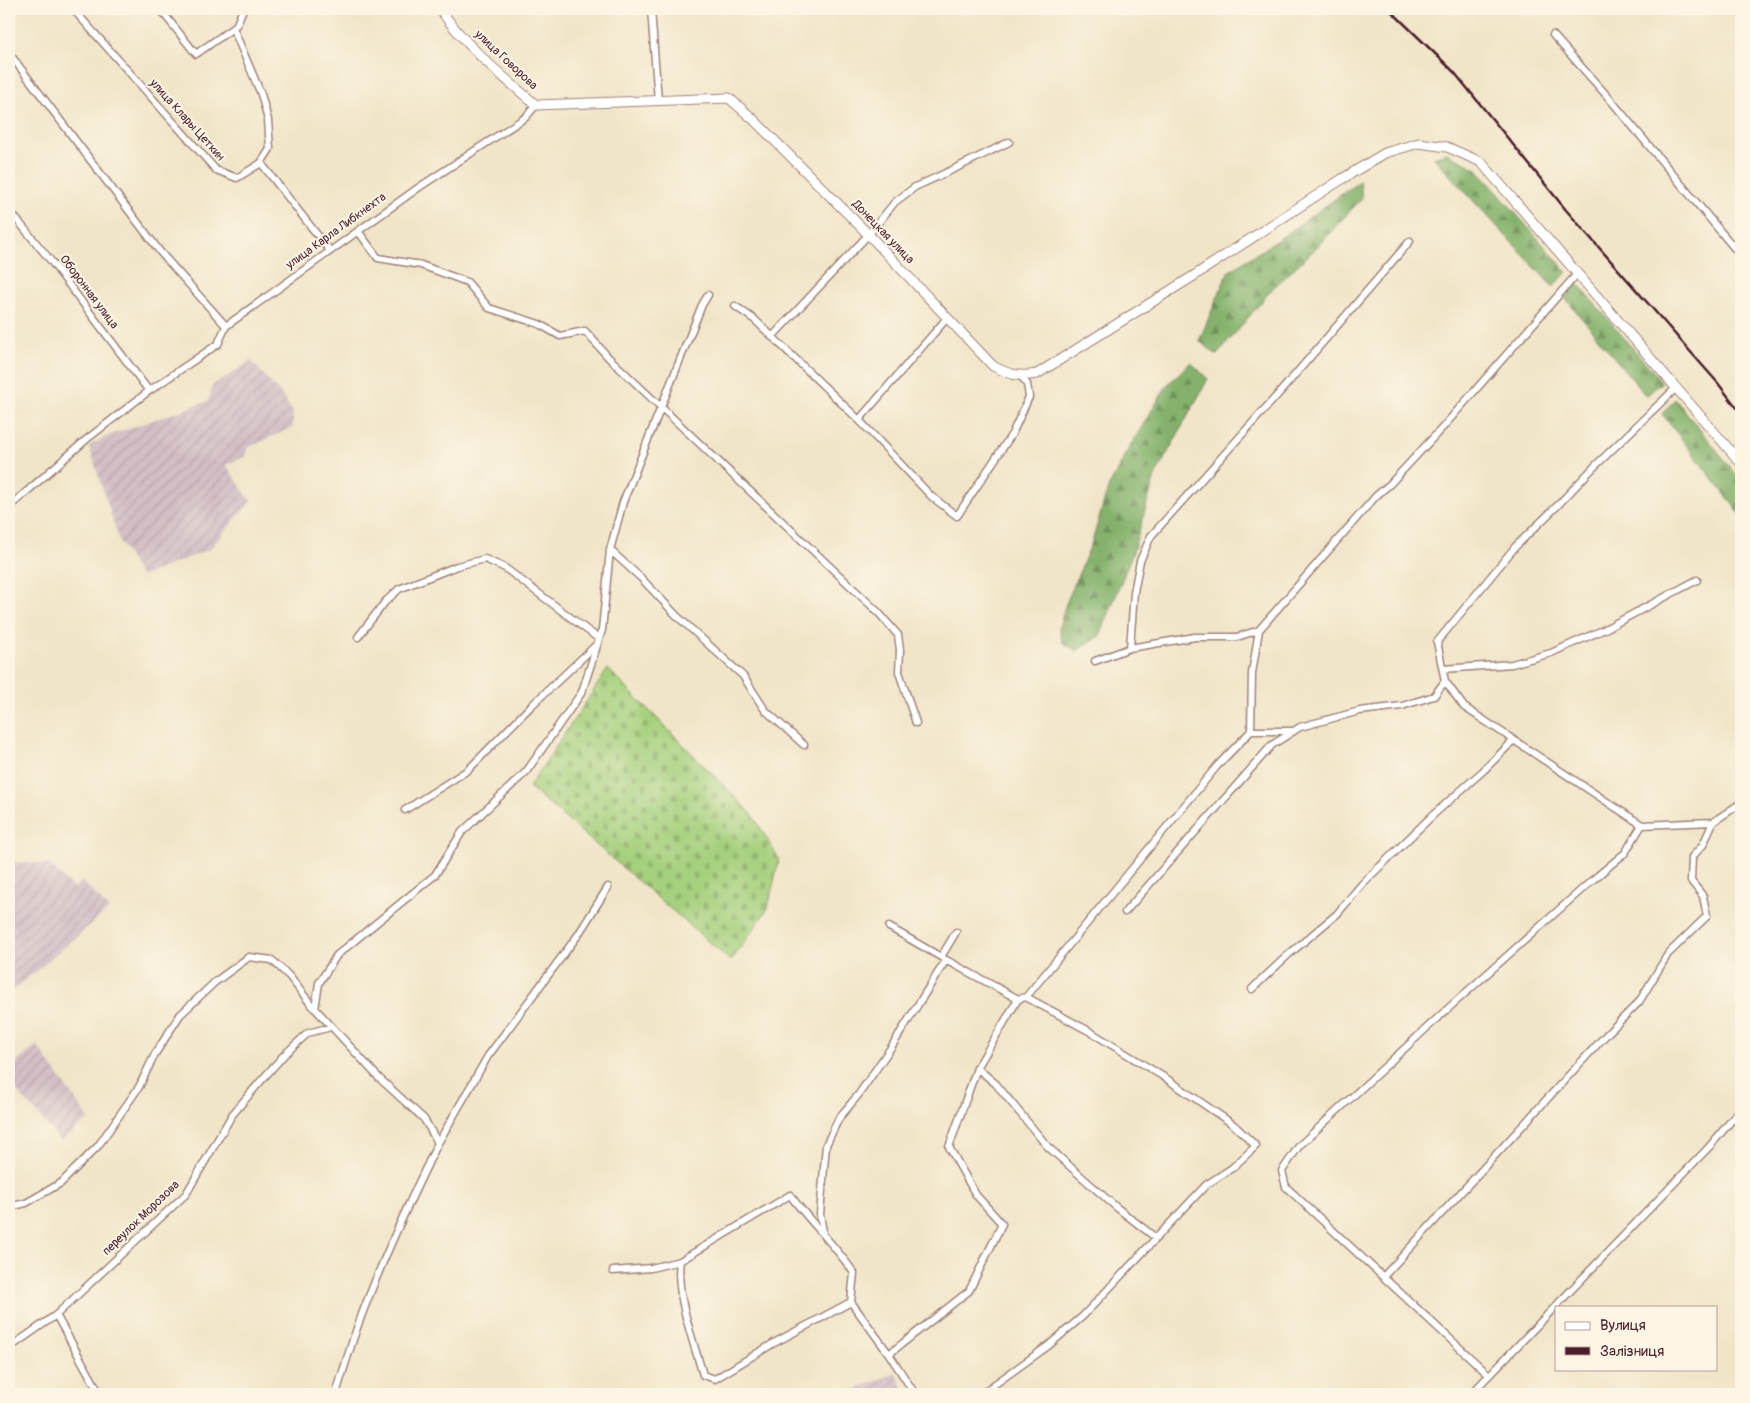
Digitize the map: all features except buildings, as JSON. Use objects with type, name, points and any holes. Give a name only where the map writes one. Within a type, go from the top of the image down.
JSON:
[{"type":"street","name":"улица Клары Цеткин","points":[[73,9],[216,170],[237,178],[261,163]]},
{"type":"street","points":[[160,9],[196,54],[233,28],[237,24],[243,9]]},
{"type":"street","name":"улица Говорова","points":[[440,9],[450,24],[501,76],[536,105]]},
{"type":"street","points":[[536,105],[658,101],[651,9]]},
{"type":"street","points":[[233,28],[261,94],[268,120],[270,149],[261,163],[330,251]]},
{"type":"street","points":[[1553,35],[1609,98],[1741,256]]},
{"type":"street","points":[[9,53],[161,252],[226,326]]},
{"type":"street","name":"Донецкая улица","points":[[658,101],[729,98],[754,119],[868,234],[993,366],[1008,374],[1021,376]]},
{"type":"street","name":"улица Карла Либкнехта","points":[[9,507],[87,438],[149,391],[218,344],[226,326],[418,188],[526,117],[536,105]]},
{"type":"street","points":[[772,337],[868,234],[895,202],[915,187],[1009,142]]},
{"type":"street","points":[[735,306],[754,320],[859,420],[932,497],[957,516],[1012,434],[1028,397],[1027,384],[1021,376],[1037,374],[1385,153],[1419,143],[1448,147],[1481,162],[1741,463]]},
{"type":"street","name":"Оборонная улица","points":[[9,210],[52,260],[149,391]]},
{"type":"street","points":[[358,231],[378,258],[421,265],[466,282],[489,308],[539,324],[560,336],[585,331],[609,358],[878,612],[898,635],[900,650],[899,672],[916,723]]},
{"type":"street","points":[[1130,648],[1134,592],[1140,561],[1151,536],[1281,391],[1410,240]]},
{"type":"street","points":[[1095,661],[1130,648],[1196,637],[1237,637],[1259,630],[1376,496],[1390,484],[1443,427],[1578,274]]},
{"type":"street","points":[[315,1009],[320,983],[337,955],[435,875],[462,832],[526,772],[582,692],[602,630],[610,550],[623,502],[702,305],[708,295]]},
{"type":"street","points":[[859,420],[947,318]]},
{"type":"street","points":[[1676,388],[1515,546],[1437,642],[1446,681],[1464,707],[1642,825],[1713,822],[1741,803]]},
{"type":"street","points":[[610,550],[641,578],[677,616],[744,676],[765,710],[804,745]]},
{"type":"street","points":[[358,637],[385,602],[399,589],[457,566],[485,559],[505,568],[598,642]]},
{"type":"street","points":[[1443,670],[1512,664],[1551,653],[1605,628],[1697,580]]},
{"type":"street","points":[[889,927],[1018,999],[1026,997],[1218,765],[1251,731],[1252,673],[1259,630]]},
{"type":"street","points":[[405,810],[468,770],[598,642]]},
{"type":"street","points":[[1125,912],[1272,745],[1300,727],[1360,711],[1402,706],[1434,696],[1446,681]]},
{"type":"street","points":[[1251,731],[1294,730]]},
{"type":"street","points":[[1252,989],[1288,955],[1337,914],[1362,884],[1513,741]]},
{"type":"street","points":[[1383,1277],[1606,1035],[1639,1002],[1668,954],[1707,916],[1703,896],[1691,881],[1692,857],[1703,845],[1713,822]]},
{"type":"street","points":[[1489,1375],[1286,1187],[1282,1170],[1306,1139],[1588,883],[1625,853],[1642,825]]},
{"type":"street","points":[[336,1394],[358,1325],[374,1285],[404,1211],[438,1142],[488,1056],[578,935],[608,887]]},
{"type":"street","points":[[823,1234],[820,1214],[826,1145],[839,1118],[892,1046],[944,959],[956,932]]},
{"type":"street","points":[[9,1207],[26,1203],[61,1182],[98,1146],[139,1088],[155,1054],[180,1014],[215,982],[249,957],[272,960],[289,976],[315,1009],[379,1078],[424,1119],[438,1142]]},
{"type":"street","points":[[981,1394],[1048,1346],[1084,1316],[1206,1185],[1232,1168],[1256,1146],[1234,1125],[1167,1079],[1089,1031],[1026,997]]},
{"type":"street","points":[[889,1354],[969,1291],[1002,1224],[976,1195],[949,1147],[977,1068],[1018,999]]},
{"type":"street","name":"переулок Морозова","points":[[9,1348],[56,1315],[186,1194],[232,1115],[284,1055],[308,1033],[331,1026]]},
{"type":"street","points":[[977,1068],[996,1084],[1048,1147],[1116,1207],[1156,1238]]},
{"type":"street","points":[[1556,1306],[1710,1146],[1741,1109]]},
{"type":"street","points":[[614,1271],[651,1268],[680,1261],[790,1195],[840,1253],[854,1273],[851,1302],[915,1394]]},
{"type":"street","points":[[680,1261],[678,1270],[685,1312],[703,1375],[715,1378],[774,1343],[851,1302]]},
{"type":"street","points":[[1471,1394],[1555,1307]]},
{"type":"street","points":[[56,1315],[100,1394]]},
{"type":"shaded area","points":[[251,361],[281,394],[293,412],[293,427],[247,448],[246,456],[226,465],[251,501],[210,549],[141,577],[120,543],[89,446],[107,436],[208,401],[213,385]]},
{"type":"shaded area","points":[[9,862],[49,864],[74,889],[82,881],[109,909],[9,994]]},
{"type":"shaded area","points":[[37,1045],[89,1119],[61,1141],[9,1082],[9,1069]]},
{"type":"shaded area","points":[[896,1373],[906,1394],[843,1394]]},
{"type":"green space","points":[[1446,153],[1477,169],[1567,272],[1553,287],[1433,157]]},
{"type":"green space","points":[[1360,181],[1362,198],[1316,248],[1273,288],[1217,355],[1199,341],[1228,272],[1282,237]]},
{"type":"green space","points":[[1577,283],[1662,382],[1646,396],[1565,298]]},
{"type":"green space","points":[[1191,362],[1208,379],[1155,476],[1133,552],[1100,636],[1077,651],[1062,642],[1059,627],[1065,606],[1092,542],[1108,488],[1130,446],[1168,384]]},
{"type":"green space","points":[[1675,399],[1741,480],[1741,515],[1662,414]]},
{"type":"green space","points":[[608,669],[752,814],[779,859],[768,908],[731,961],[529,787]]},
{"type":"railway","points":[[1389,9],[1454,72],[1566,210],[1717,382],[1741,413]]}]
